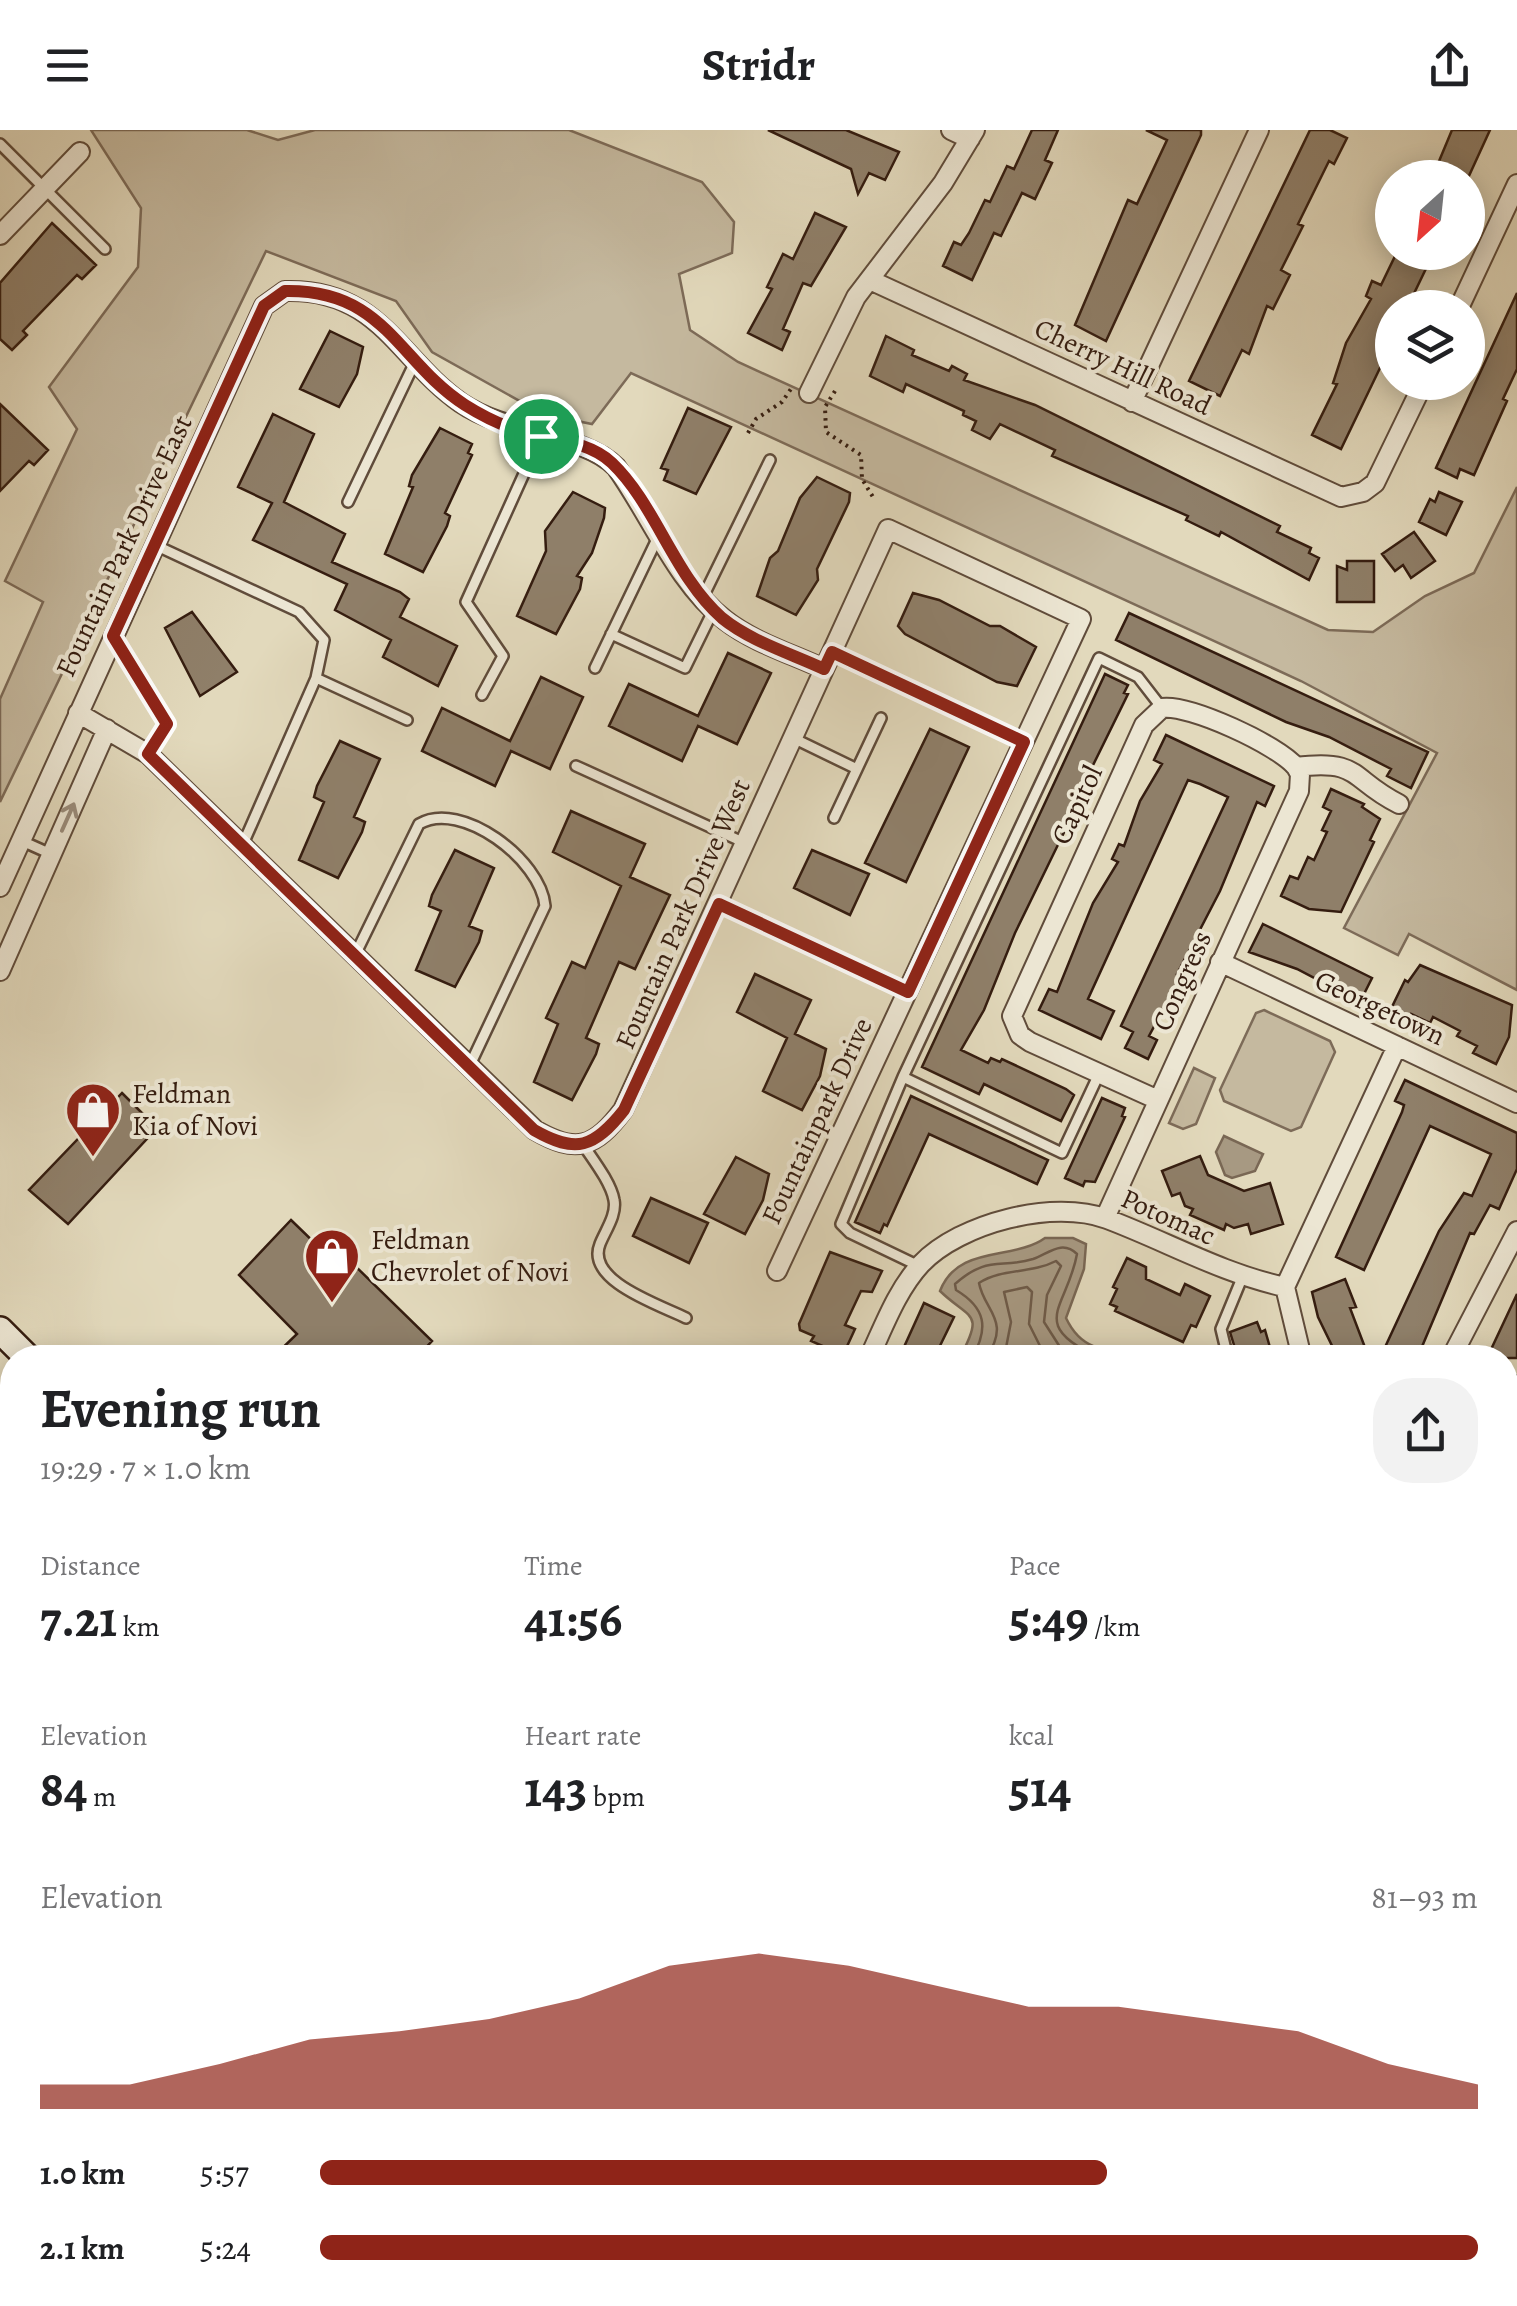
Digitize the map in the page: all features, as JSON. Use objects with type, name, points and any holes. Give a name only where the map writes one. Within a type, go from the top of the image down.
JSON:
[{"type":"street","points":[[803,388],[852,303],[973,135],[951,130]]},
{"type":"street","points":[[1132,402],[1259,130]]},
{"type":"street","points":[[0,234],[80,152]]},
{"type":"street","points":[[1467,290],[1517,184]]},
{"type":"street","name":"Cherry Hill Road","points":[[870,280],[1328,493],[1356,495],[1370,488],[1380,476],[1416,400]]},
{"type":"street","name":"Fountain Park Drive East","points":[[0,887],[264,306],[285,291],[315,294],[374,317],[416,360]]},
{"type":"street","points":[[416,360],[470,408],[541,436],[584,446],[609,460],[708,603],[739,628],[828,661]]},
{"type":"street","name":"Fountainpark Drive","points":[[778,1271],[1081,619],[888,530],[828,661]]},
{"type":"street","name":"Fountain Park Drive West","points":[[584,1146],[610,1128],[624,1110],[828,661]]},
{"type":"street","points":[[1162,708],[1182,707],[1278,752],[1296,767],[1333,762],[1367,779],[1399,804]]},
{"type":"street","name":"Capitol","points":[[1158,1100],[1030,1042],[1020,1035],[1012,1016],[1144,725],[1162,708]]},
{"type":"street","points":[[78,713],[148,754],[534,1130],[560,1144],[584,1146]]},
{"type":"street","points":[[0,971],[107,729]]},
{"type":"street","name":"Congress","points":[[1104,1218],[1300,791],[1296,767]]},
{"type":"street","name":"Georgetown","points":[[1220,962],[1517,1103]]},
{"type":"street","points":[[1299,1345],[1285,1287],[1397,1046]]},
{"type":"street","name":"Potomac","points":[[919,1266],[944,1246],[994,1225],[1050,1213],[1104,1218],[1242,1278],[1285,1287]]},
{"type":"street","points":[[1459,1345],[1517,1231]]},
{"type":"street","points":[[875,1345],[902,1288],[919,1266]]},
{"type":"lane","points":[[0,144],[105,248]]},
{"type":"lane","points":[[348,502],[416,360]]},
{"type":"lane","points":[[482,695],[503,656],[466,602],[541,436]]},
{"type":"lane","points":[[611,634],[685,668],[708,603],[770,460]]},
{"type":"lane","points":[[595,668],[660,533]]},
{"type":"lane","points":[[155,545],[310,621],[324,640],[316,678],[243,844]]},
{"type":"lane","points":[[113,636],[167,724],[148,754]]},
{"type":"lane","points":[[919,1266],[850,1233],[841,1224],[903,1077],[1099,658],[1138,677],[1162,708]]},
{"type":"lane","points":[[828,661],[1024,742]]},
{"type":"lane","points":[[316,678],[407,720]]},
{"type":"lane","points":[[834,818],[882,718]]},
{"type":"lane","points":[[793,738],[857,769]]},
{"type":"lane","points":[[576,766],[745,843]]},
{"type":"lane","points":[[356,953],[418,824],[431,817],[458,820],[516,852],[531,869],[544,906],[470,1065]]},
{"type":"lane","points":[[21,840],[51,854]]},
{"type":"lane","points":[[719,904],[908,992]]},
{"type":"lane","points":[[903,1077],[1062,1153],[1100,1074]]},
{"type":"lane","points":[[584,1146],[614,1199],[614,1213],[597,1250],[598,1266],[609,1279],[686,1318]]},
{"type":"lane","points":[[1225,1345],[1221,1329],[1242,1278]]},
{"type":"path","points":[[748,434],[756,419],[803,388]]},
{"type":"path","points":[[835,391],[825,407],[826,432],[861,454],[862,479],[872,496]]},
{"type":"shaded area","points":[[91,130],[247,130],[278,140],[315,130],[569,130],[702,182],[734,222],[732,253],[679,274],[690,330],[738,362],[1328,630],[1373,632],[1425,596],[1474,573],[1517,487],[1517,990],[1409,934],[1398,955],[1344,928],[1437,753],[1301,681],[631,373],[592,424],[543,414],[432,352],[396,301],[266,251],[0,802],[0,699],[43,602],[5,581],[77,429],[49,387],[138,267],[141,208]]},
{"type":"shaded area","points":[[1264,1010],[1330,1041],[1335,1052],[1301,1127],[1291,1131],[1224,1101],[1220,1090],[1256,1013]]},
{"type":"shaded area","points":[[1194,1068],[1215,1078],[1196,1124],[1183,1129],[1169,1123]]},
{"type":"water","points":[[1224,1136],[1263,1154],[1255,1171],[1232,1178],[1225,1175],[1216,1152]]},
{"type":"water","points":[[1045,1238],[1073,1238],[1086,1244],[1084,1269],[1066,1318],[1076,1334],[1092,1345],[966,1345],[973,1324],[966,1312],[940,1291],[948,1276],[973,1260]]},
{"type":"building","points":[[768,130],[846,130],[899,152],[885,180],[869,173],[858,194],[851,169]]},
{"type":"building","points":[[1032,130],[1058,130],[1045,160],[1052,163],[1035,199],[1022,193],[1001,236],[994,233],[972,280],[943,266],[954,242],[961,245],[985,200],[990,202],[1007,166],[1014,169]]},
{"type":"building","points":[[1146,130],[1201,130],[1201,135],[1106,341],[1075,325],[1128,200],[1137,204],[1167,140]]},
{"type":"building","points":[[1310,130],[1330,130],[1347,138],[1334,164],[1329,161],[1298,224],[1303,226],[1281,270],[1290,275],[1273,309],[1267,306],[1249,354],[1242,350],[1220,396],[1189,381]]},
{"type":"building","points":[[1452,130],[1490,130],[1476,160],[1440,160]]},
{"type":"building","points":[[815,213],[846,227],[811,286],[803,283],[783,329],[790,332],[782,350],[748,333],[772,289],[767,287],[783,254],[793,259]]},
{"type":"building","points":[[52,223],[96,265],[82,279],[77,275],[23,331],[27,335],[12,350],[0,339],[0,283]]},
{"type":"building","points":[[1388,270],[1425,270],[1416,290],[1375,290],[1375,378],[1341,449],[1312,435],[1337,384],[1333,383],[1346,343],[1371,299],[1366,296],[1372,281],[1381,285]]},
{"type":"building","points":[[1517,293],[1517,369],[1503,399],[1507,401],[1474,475],[1460,469],[1457,478],[1436,468],[1467,400],[1485,400],[1485,362]]},
{"type":"building","points":[[330,331],[363,347],[357,374],[339,407],[300,389]]},
{"type":"building","points":[[886,336],[914,350],[912,355],[949,371],[952,366],[967,374],[964,380],[1035,405],[1280,526],[1277,532],[1311,548],[1309,553],[1319,558],[1309,580],[1221,532],[1219,536],[1186,520],[1188,516],[1052,456],[1055,450],[1000,424],[990,439],[972,430],[976,421],[963,415],[964,411],[906,384],[903,392],[870,376]]},
{"type":"building","points":[[0,404],[48,450],[34,465],[29,461],[0,491]]},
{"type":"building","points":[[688,408],[731,427],[696,494],[664,480],[668,470],[661,468]]},
{"type":"building","points":[[273,414],[314,434],[284,502],[345,534],[332,562],[400,592],[409,599],[400,617],[457,646],[438,686],[383,657],[391,640],[335,610],[347,584],[253,540],[272,503],[238,487]]},
{"type":"building","points":[[440,428],[472,444],[468,453],[472,455],[445,513],[450,516],[447,526],[423,572],[385,554],[413,487],[409,486],[412,475]]},
{"type":"building","points":[[817,477],[850,493],[849,502],[817,569],[818,580],[796,615],[757,596],[770,558],[778,551],[800,498]]},
{"type":"building","points":[[573,492],[605,508],[604,518],[592,553],[577,576],[582,578],[580,589],[556,634],[517,616],[546,551],[545,531]]},
{"type":"building","points":[[1439,492],[1462,502],[1446,535],[1419,522],[1430,499],[1435,502]]},
{"type":"building","points":[[1414,532],[1435,561],[1411,578],[1403,565],[1395,571],[1382,554]]},
{"type":"building","points":[[1347,561],[1374,561],[1374,602],[1337,602],[1337,566],[1347,570]]},
{"type":"building","points":[[913,593],[939,600],[990,626],[1000,626],[1036,647],[1017,686],[997,682],[905,634],[898,626]]},
{"type":"building","points":[[192,612],[237,672],[200,696],[165,628]]},
{"type":"building","points":[[1129,613],[1428,752],[1411,788],[1387,776],[1391,769],[1329,737],[1286,722],[1116,640]]},
{"type":"building","points":[[728,653],[771,673],[737,744],[698,726],[682,761],[609,726],[629,684],[698,716]]},
{"type":"building","points":[[1105,674],[1128,685],[1124,693],[1128,694],[1069,814],[1072,816],[1015,933],[984,1010],[961,1050],[988,1063],[991,1058],[1000,1062],[1002,1059],[1066,1089],[1074,1095],[1061,1121],[984,1084],[979,1094],[922,1067]]},
{"type":"building","points":[[541,677],[583,697],[550,769],[511,751],[495,786],[422,751],[442,708],[510,741]]},
{"type":"building","points":[[930,729],[969,747],[906,882],[865,863]]},
{"type":"building","points":[[1166,735],[1274,786],[1265,806],[1257,802],[1220,891],[1177,974],[1181,976],[1149,1036],[1157,1040],[1148,1059],[1125,1048],[1133,1032],[1121,1026],[1228,797],[1200,784],[1188,780],[1088,999],[1114,1011],[1101,1039],[1039,1010],[1049,989],[1057,992],[1093,903],[1118,862],[1112,859],[1119,844],[1124,846],[1140,801],[1162,764],[1154,760]]},
{"type":"building","points":[[340,741],[380,759],[354,817],[365,822],[362,832],[338,878],[299,860],[324,802],[314,797],[317,786]]},
{"type":"building","points":[[1331,789],[1364,804],[1362,807],[1380,819],[1370,840],[1374,842],[1341,912],[1309,909],[1281,896],[1290,876],[1298,879],[1308,857],[1314,860],[1327,832],[1322,830],[1331,811],[1323,807]]},
{"type":"building","points":[[571,811],[645,844],[630,877],[670,895],[635,969],[619,962],[586,1038],[599,1044],[596,1054],[572,1100],[534,1082],[558,1024],[546,1018],[572,962],[585,968],[621,886],[553,852]]},
{"type":"building","points":[[455,850],[494,868],[469,926],[482,931],[479,942],[455,987],[416,970],[441,911],[429,906],[432,895]]},
{"type":"building","points":[[812,850],[869,874],[850,915],[794,888]]},
{"type":"building","points":[[1263,924],[1372,978],[1360,1002],[1297,969],[1249,952]]},
{"type":"building","points":[[1420,965],[1512,1005],[1509,1037],[1496,1064],[1473,1053],[1477,1046],[1457,1036],[1460,1031],[1433,1017],[1430,1023],[1411,1014],[1407,1022],[1389,1013],[1405,980],[1408,982]]},
{"type":"building","points":[[755,974],[811,1000],[795,1034],[826,1049],[820,1076],[802,1110],[763,1091],[787,1038],[737,1012]]},
{"type":"building","points":[[1405,1080],[1517,1133],[1517,1169],[1499,1209],[1490,1205],[1474,1234],[1470,1233],[1423,1345],[1386,1345],[1439,1231],[1464,1193],[1472,1196],[1491,1154],[1430,1126],[1364,1270],[1336,1257],[1402,1112],[1404,1105],[1395,1101]]},
{"type":"building","name":"Feldman Kia of Novi","points":[[122,1093],[157,1128],[68,1224],[29,1190]]},
{"type":"building","points":[[911,1096],[1048,1160],[1037,1184],[929,1134],[887,1226],[884,1224],[880,1233],[855,1222]]},
{"type":"building","points":[[1102,1098],[1125,1108],[1125,1117],[1095,1182],[1085,1181],[1083,1186],[1065,1178]]},
{"type":"building","points":[[1200,1156],[1208,1175],[1244,1191],[1270,1183],[1283,1224],[1251,1234],[1248,1224],[1234,1228],[1226,1224],[1224,1230],[1190,1215],[1193,1209],[1185,1206],[1180,1193],[1172,1196],[1162,1171]]},
{"type":"building","points":[[736,1157],[769,1174],[763,1200],[745,1234],[704,1214]]},
{"type":"building","points":[[651,1198],[708,1223],[689,1263],[633,1236]]},
{"type":"building","name":"Feldman Chevrolet of Novi","points":[[291,1220],[320,1248],[312,1257],[332,1276],[347,1258],[432,1341],[428,1345],[286,1345],[297,1334],[239,1275]]},
{"type":"building","points":[[830,1252],[882,1271],[872,1292],[861,1291],[845,1325],[855,1329],[848,1345],[820,1345],[811,1341],[814,1336],[800,1330],[799,1324]]},
{"type":"building","points":[[1127,1258],[1146,1267],[1146,1279],[1180,1295],[1185,1284],[1210,1296],[1196,1327],[1191,1325],[1183,1342],[1115,1311],[1117,1307],[1110,1304],[1117,1289],[1113,1287]]},
{"type":"building","points":[[1345,1279],[1356,1307],[1350,1308],[1364,1345],[1332,1345],[1318,1317],[1312,1292]]},
{"type":"building","points":[[1517,1294],[1517,1345],[1493,1345]]},
{"type":"building","points":[[924,1303],[954,1317],[940,1345],[905,1345]]},
{"type":"building","points":[[1257,1322],[1261,1332],[1265,1330],[1269,1345],[1234,1345],[1230,1332]]},
{"type":"place","name":"Feldman Kia of Novi","points":[[93,1159]]},
{"type":"place","name":"Feldman Chevrolet of Novi","points":[[332,1305]]},
{"type":"route","points":[[285,291],[315,294],[374,317],[460,402],[501,424],[541,436],[584,446],[616,467],[686,575],[725,620],[824,669],[832,652],[1024,742],[908,992],[719,904],[624,1110],[610,1128],[584,1146],[560,1144],[534,1130],[148,754],[165,733],[167,724],[113,636],[264,306],[285,291]]}]
